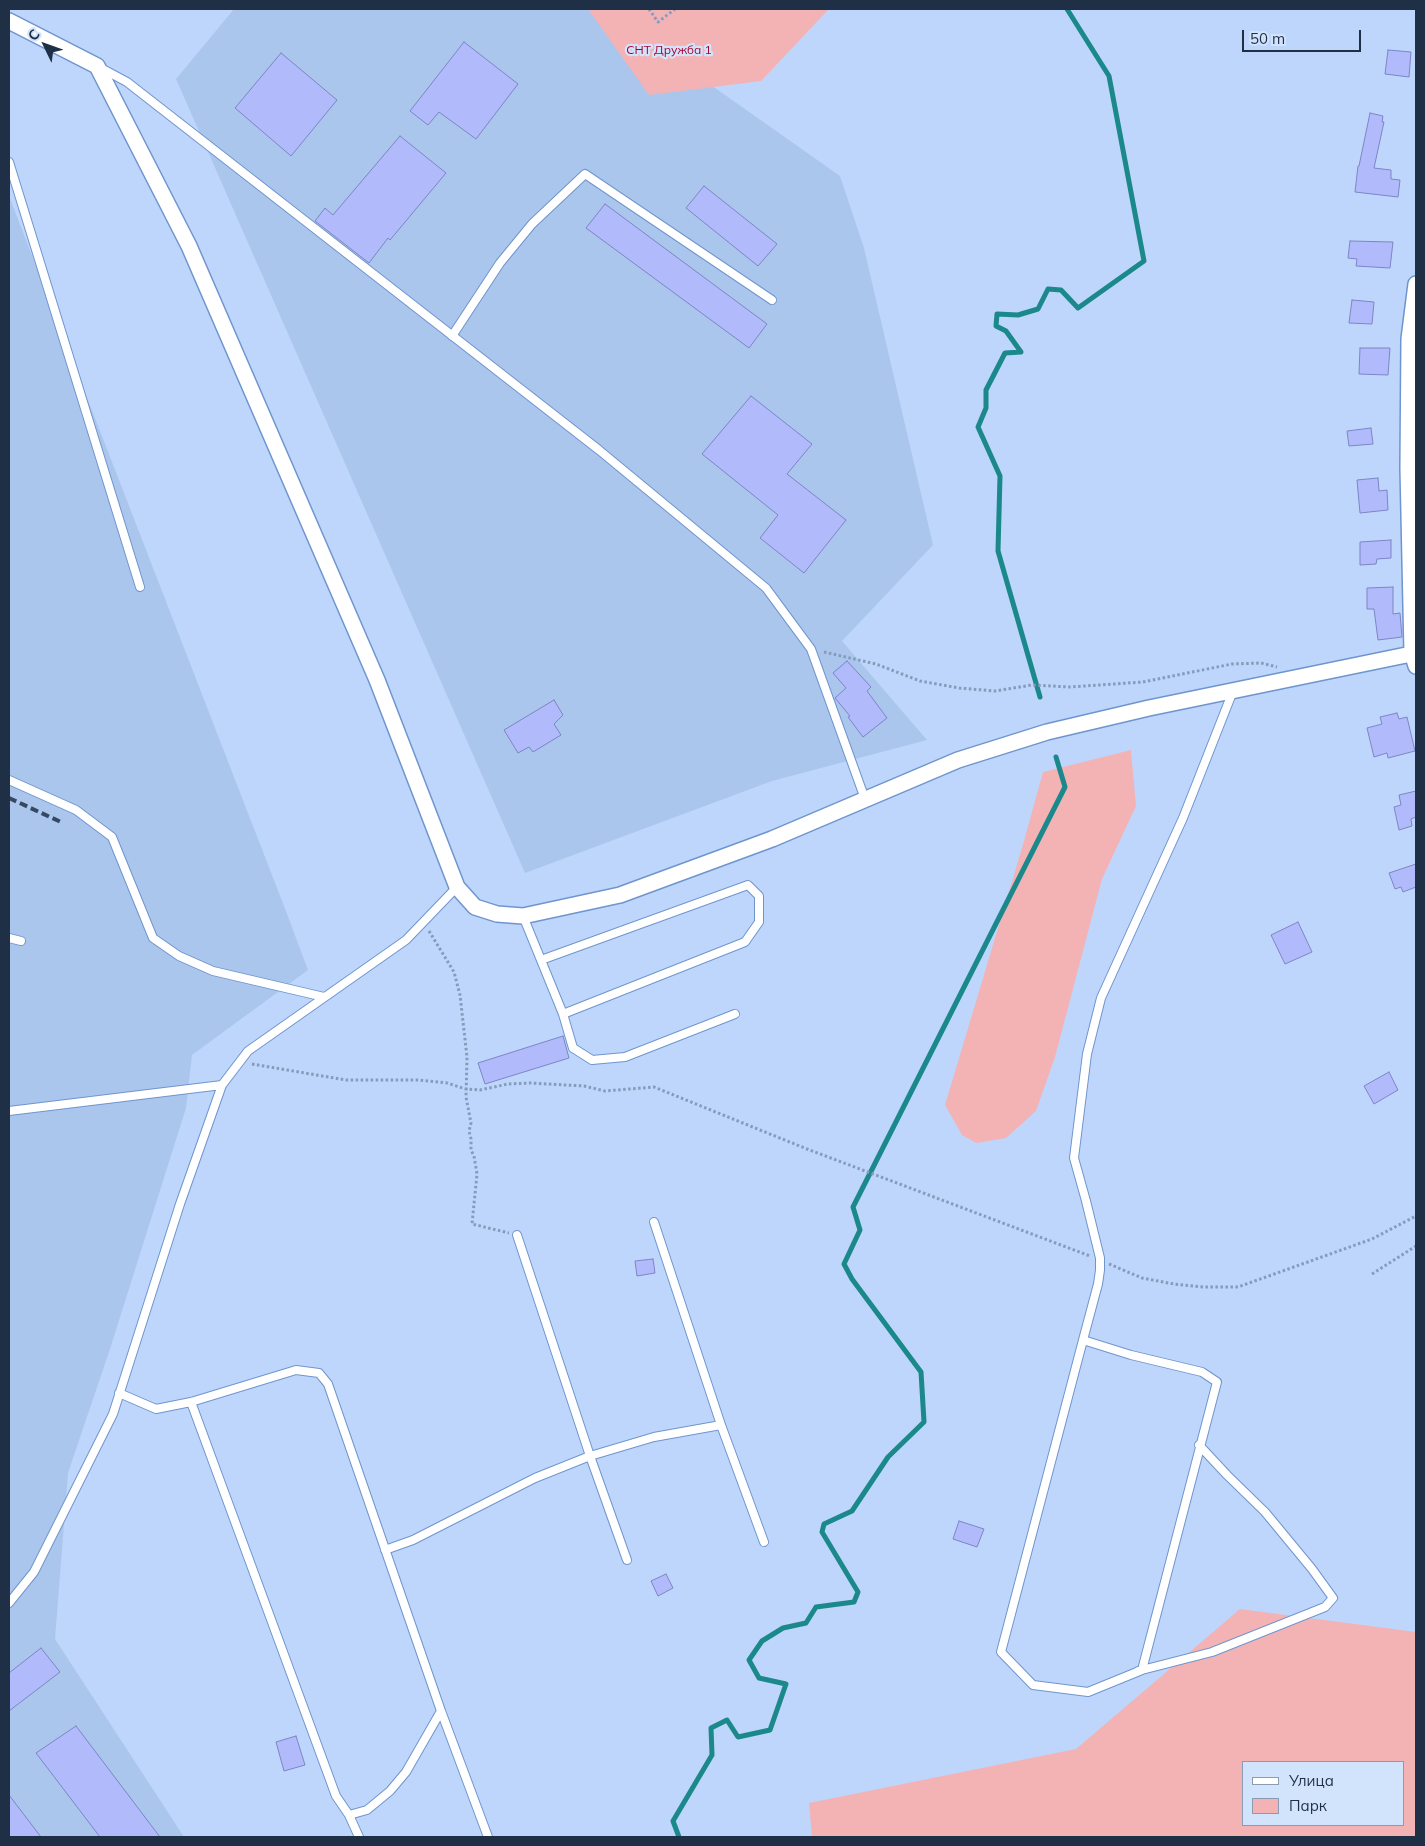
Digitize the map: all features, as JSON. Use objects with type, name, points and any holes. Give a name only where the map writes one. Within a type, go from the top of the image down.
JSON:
[{"type":"street","points":[[9,21],[98,66],[189,246],[377,680],[457,887],[475,907],[498,914],[523,916],[620,895],[772,839],[958,760],[1047,732],[1290,678],[1415,657],[1408,468],[1409,339],[1416,284]]},
{"type":"lane","points":[[98,66],[127,82],[599,450],[766,588],[811,649],[865,799]]},
{"type":"lane","points":[[9,162],[140,587]]},
{"type":"lane","points":[[452,336],[500,262],[532,224],[585,174],[772,300]]},
{"type":"lane","points":[[1200,1445],[1226,1475],[1265,1512],[1312,1569],[1333,1598],[1325,1607],[1212,1652],[1134,1672],[1088,1692],[1033,1685],[1001,1652],[1098,1284],[1100,1260],[1074,1158],[1087,1054],[1101,998],[1183,818],[1233,690]]},
{"type":"lane","points":[[9,780],[76,810],[112,837],[153,938],[172,952],[213,971],[324,997]]},
{"type":"lane","points":[[541,960],[748,885],[759,896],[760,922],[746,942],[563,1014]]},
{"type":"lane","points":[[9,1603],[34,1572],[113,1414],[180,1204],[222,1085],[248,1051],[406,940],[457,887]]},
{"type":"lane","points":[[523,916],[563,1014],[573,1048],[592,1060],[625,1057],[735,1014]]},
{"type":"lane","points":[[9,938],[21,940]]},
{"type":"lane","points":[[9,1111],[222,1085]]},
{"type":"lane","points":[[654,1222],[721,1425],[764,1542]]},
{"type":"lane","points":[[517,1235],[590,1456],[627,1560]]},
{"type":"lane","points":[[1083,1340],[1131,1355],[1202,1372],[1217,1382],[1142,1670],[1134,1672]]},
{"type":"lane","points":[[119,1394],[156,1408],[191,1402],[296,1370],[319,1373],[328,1384],[441,1711],[488,1837]]},
{"type":"lane","points":[[191,1402],[336,1796],[348,1814],[359,1837]]},
{"type":"lane","points":[[385,1550],[413,1540],[535,1478],[590,1456],[654,1437],[721,1425]]},
{"type":"lane","points":[[348,1814],[367,1810],[390,1791],[406,1772],[441,1711]]},
{"type":"path","points":[[649,9],[658,22],[675,9]]},
{"type":"path","points":[[811,649],[876,664],[920,681],[959,688],[995,691],[1032,685],[1070,687],[1142,682],[1232,664],[1273,665],[1285,670],[1290,678]]},
{"type":"path","points":[[424,922],[454,972],[460,995],[466,1058],[466,1089],[471,1123],[469,1131],[471,1150],[477,1174],[472,1224],[517,1235]]},
{"type":"path","points":[[240,1062],[346,1080],[417,1080],[447,1083],[466,1089],[480,1090],[508,1084],[530,1083],[584,1086],[605,1091],[654,1087],[807,1149],[1100,1260],[1142,1278],[1202,1287],[1238,1287],[1372,1239],[1416,1216]]},
{"type":"path","points":[[1372,1274],[1416,1246]]},
{"type":"shaded area","points":[[234,9],[603,9],[840,176],[864,248],[933,545],[842,641],[927,740],[772,781],[525,873],[176,79]]},
{"type":"shaded area","points":[[9,196],[308,970],[192,1055],[186,1108],[110,1349],[68,1473],[55,1639],[184,1837],[9,1837]]},
{"type":"green space","name":"СНТ Дружба 1","points":[[588,9],[829,9],[761,81],[649,95]]},
{"type":"green space","points":[[1131,750],[1136,806],[1102,879],[1055,1057],[1036,1111],[1006,1138],[976,1143],[962,1135],[945,1105],[1043,772]]},
{"type":"green space","points":[[1240,1609],[1416,1632],[1416,1837],[812,1837],[809,1803],[1076,1749]]},
{"type":"building","points":[[464,42],[518,84],[476,139],[439,112],[428,125],[410,111]]},
{"type":"building","points":[[1388,50],[1411,52],[1409,77],[1385,74]]},
{"type":"building","points":[[281,53],[337,100],[291,156],[235,108]]},
{"type":"building","points":[[1370,113],[1383,116],[1382,122],[1384,122],[1374,168],[1391,170],[1391,179],[1400,180],[1398,197],[1355,192],[1358,166]]},
{"type":"building","points":[[400,136],[446,173],[390,240],[388,238],[369,263],[315,221],[325,208],[333,215]]},
{"type":"building","points":[[704,186],[777,244],[758,266],[686,208]]},
{"type":"building","points":[[605,204],[767,324],[749,348],[586,228]]},
{"type":"building","points":[[1350,241],[1393,242],[1390,268],[1356,266],[1357,259],[1348,258]]},
{"type":"building","points":[[1352,300],[1374,302],[1372,324],[1349,323]]},
{"type":"building","points":[[1360,348],[1390,348],[1388,375],[1359,374]]},
{"type":"building","points":[[751,396],[812,444],[787,474],[846,520],[804,573],[760,538],[778,515],[702,454]]},
{"type":"building","points":[[1371,428],[1373,444],[1349,446],[1347,431]]},
{"type":"building","points":[[1378,478],[1379,491],[1387,490],[1388,510],[1360,513],[1357,480]]},
{"type":"building","points":[[1391,540],[1391,558],[1377,559],[1376,564],[1360,565],[1360,542]]},
{"type":"building","points":[[1393,587],[1393,614],[1400,613],[1402,637],[1378,640],[1374,609],[1367,609],[1367,588]]},
{"type":"building","points":[[847,661],[871,687],[867,691],[887,718],[863,737],[848,717],[850,716],[835,698],[846,688],[833,673]]},
{"type":"building","points":[[554,700],[563,715],[554,724],[561,735],[533,752],[529,747],[518,753],[504,730]]},
{"type":"building","points":[[1397,713],[1399,719],[1407,717],[1415,751],[1388,758],[1387,753],[1374,757],[1367,728],[1382,724],[1380,717]]},
{"type":"building","points":[[1416,791],[1416,817],[1411,819],[1412,826],[1399,830],[1394,807],[1401,805],[1399,795]]},
{"type":"building","points":[[1416,864],[1416,887],[1403,892],[1401,887],[1395,889],[1389,873]]},
{"type":"building","points":[[1298,922],[1312,952],[1285,964],[1271,935]]},
{"type":"building","points":[[563,1036],[569,1058],[485,1084],[478,1063]]},
{"type":"building","points":[[1389,1072],[1398,1090],[1374,1104],[1364,1086]]},
{"type":"building","points":[[653,1259],[655,1273],[637,1276],[635,1261]]},
{"type":"building","points":[[959,1521],[984,1529],[977,1547],[953,1539]]},
{"type":"building","points":[[666,1574],[673,1588],[658,1596],[651,1581]]},
{"type":"building","points":[[41,1648],[60,1672],[9,1711],[9,1673]]},
{"type":"building","points":[[76,1726],[160,1837],[100,1837],[36,1753]]},
{"type":"building","points":[[296,1736],[305,1765],[284,1771],[276,1742]]},
{"type":"building","points":[[9,1795],[41,1837],[9,1837]]},
{"type":"waterway","points":[[1040,697],[998,551],[1000,476],[978,427],[986,408],[986,390],[1005,353],[1021,352],[1006,331],[996,326],[997,314],[1018,315],[1038,309],[1048,289],[1061,290],[1078,308],[1144,261],[1109,76],[1067,9]]},
{"type":"waterway","points":[[679,1837],[673,1821],[712,1755],[711,1728],[727,1720],[738,1737],[770,1730],[786,1684],[759,1678],[749,1660],[762,1641],[783,1628],[806,1623],[816,1607],[854,1602],[858,1592],[822,1532],[824,1524],[852,1511],[888,1457],[924,1422],[921,1372],[852,1279],[844,1264],[860,1230],[853,1207],[1065,787],[1056,757]]},
{"type":"railway","points":[[9,798],[63,823]]}]
